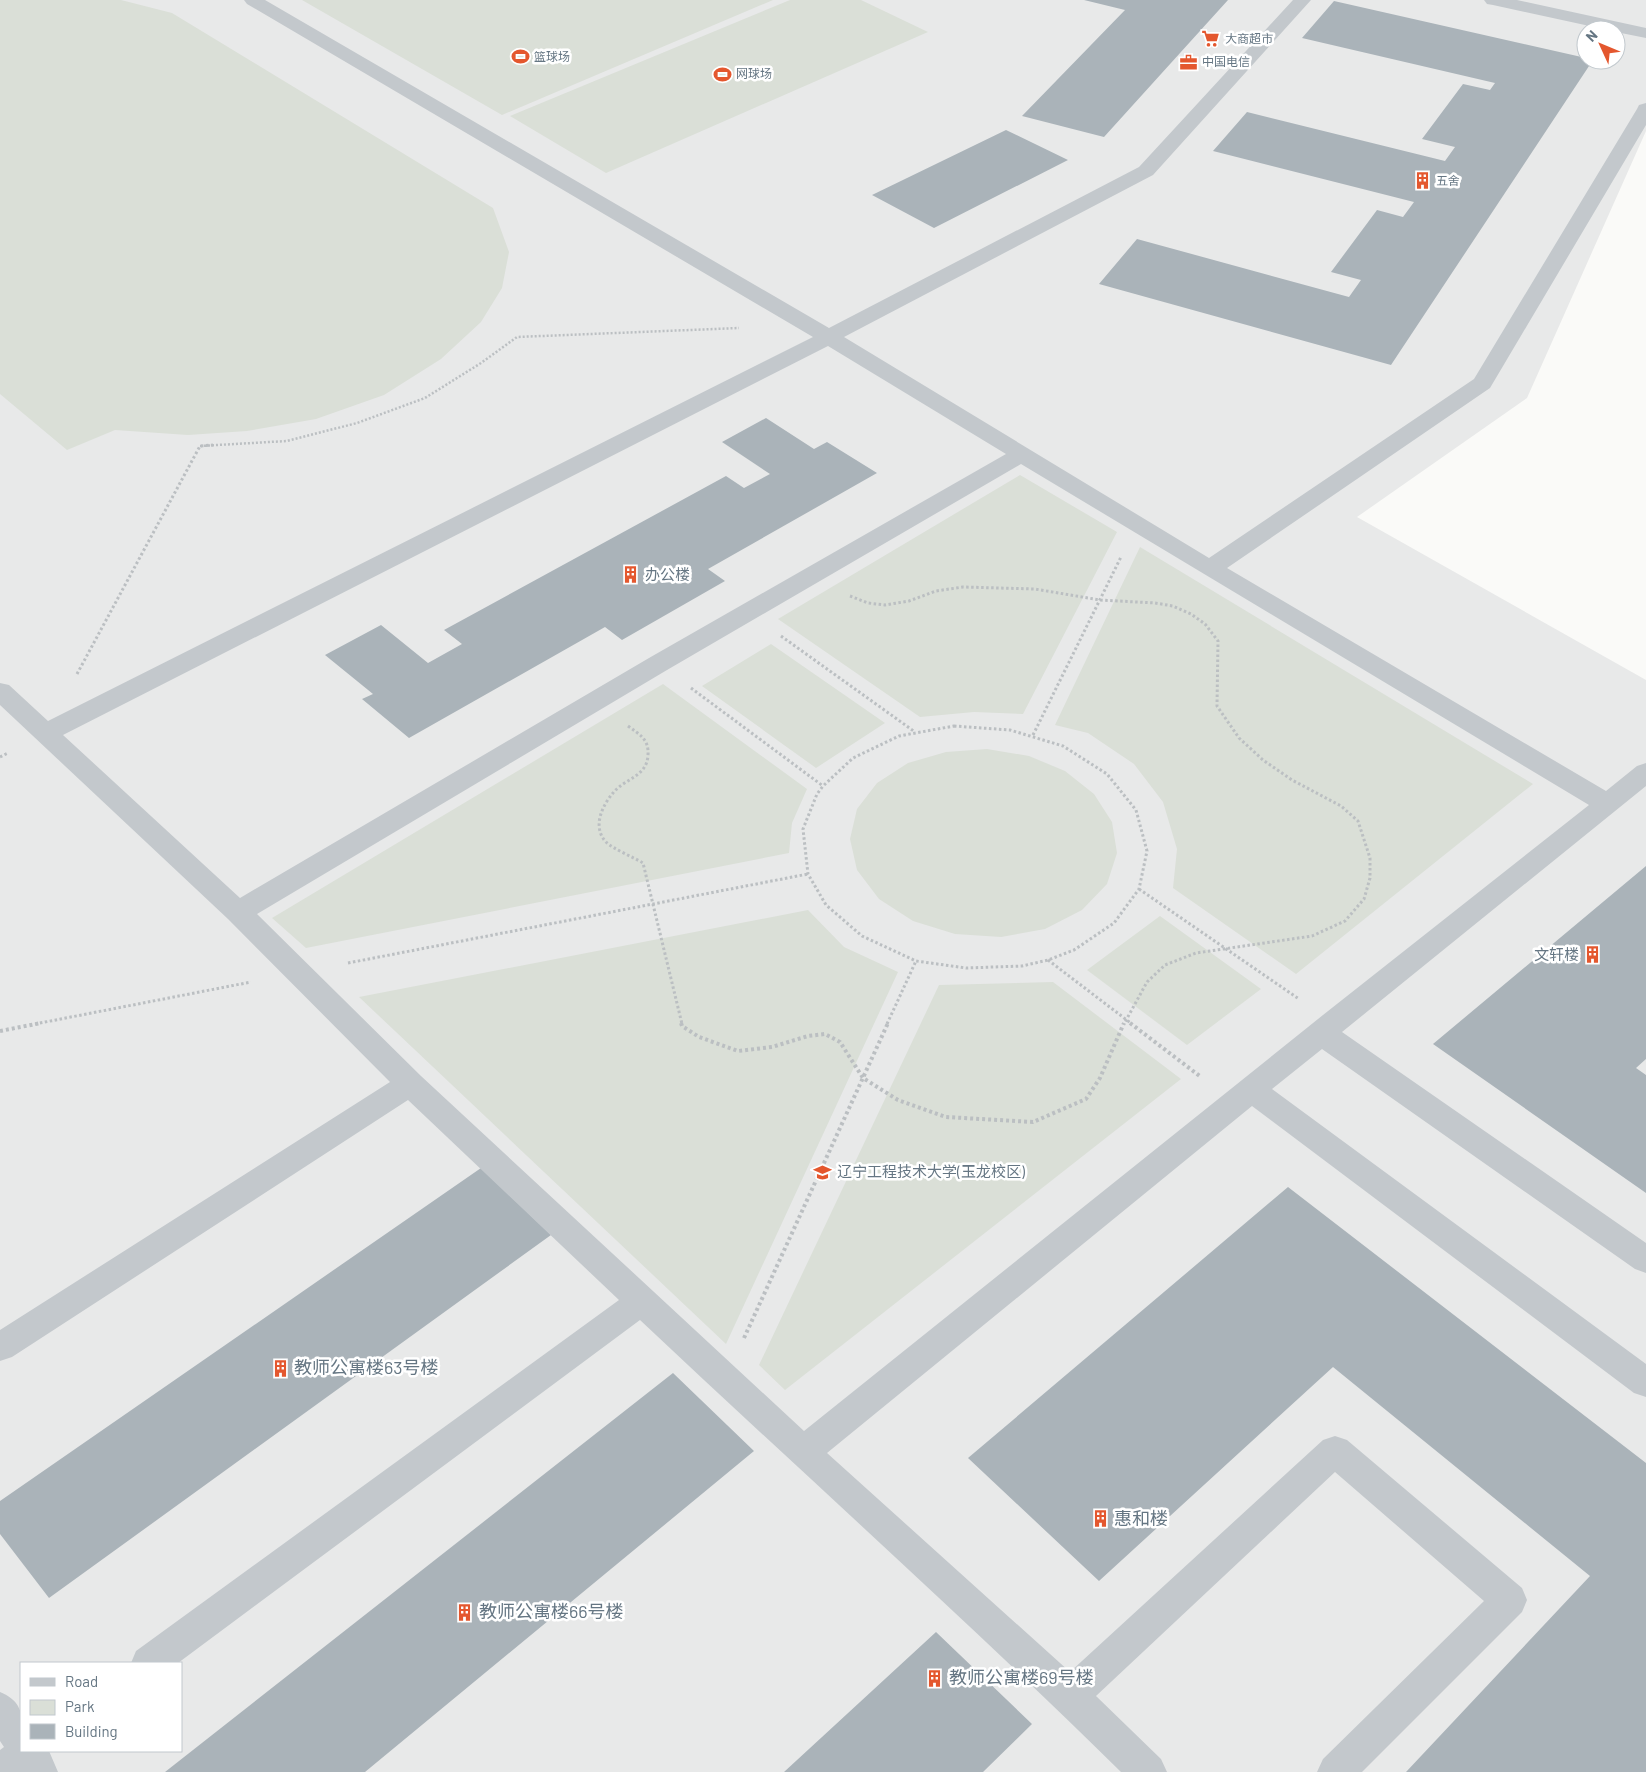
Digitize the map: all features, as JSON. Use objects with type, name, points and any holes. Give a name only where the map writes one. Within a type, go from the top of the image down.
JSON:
[{"type":"street","points":[[253,0],[818,331],[1137,525],[1608,804]]},
{"type":"street","points":[[46,733],[818,331],[1146,171],[1302,0]]},
{"type":"street","points":[[1493,0],[1646,33]]},
{"type":"street","points":[[1210,568],[1482,383],[1646,109]]},
{"type":"street","points":[[238,912],[658,664],[1021,455]]},
{"type":"street","points":[[0,691],[238,912],[410,1084],[725,1380],[1070,1696],[1148,1772]]},
{"type":"street","points":[[803,1452],[1646,772]]},
{"type":"street","points":[[1327,1028],[1646,1260]]},
{"type":"street","points":[[0,1347],[410,1084]]},
{"type":"street","points":[[1244,1096],[1646,1383]]},
{"type":"street","points":[[150,1662],[642,1301]]},
{"type":"street","points":[[1070,1696],[1335,1452],[1509,1600],[1336,1772]]},
{"type":"street","points":[[0,1710],[20,1738]]},
{"type":"street","points":[[1,1772],[29,1752]]},
{"type":"street","points":[[30,1752],[39,1772]]},
{"type":"path","points":[[46,733],[200,446],[287,441],[357,423],[425,398],[481,363],[517,336],[818,331]]},
{"type":"path","points":[[1033,736],[1137,525]]},
{"type":"path","points":[[596,701],[646,740],[649,747],[648,763],[641,773],[613,792],[598,819],[600,832],[606,842],[643,863],[682,1026],[689,1032],[738,1051],[772,1047],[808,1036],[824,1034],[840,1042],[863,1078],[898,1100],[946,1116],[1033,1122],[1086,1099],[1100,1078],[1126,1019],[1147,982],[1165,965],[1196,953],[1227,950],[1312,936],[1345,921],[1364,899],[1370,878],[1370,858],[1358,821],[1341,806],[1292,780],[1262,760],[1239,738],[1218,706],[1218,640],[1205,624],[1191,614],[1173,606],[1155,602],[1100,600],[1035,589],[963,587],[936,591],[909,600],[885,605],[858,601],[816,573]]},
{"type":"path","points":[[748,612],[915,732]]},
{"type":"path","points":[[658,664],[823,786]]},
{"type":"path","points":[[954,726],[1010,730],[1063,746],[1107,774],[1136,810],[1147,851],[1139,889],[1114,923],[1074,950],[1048,960],[1022,966],[966,968],[916,961],[862,936],[826,905],[806,868],[804,829],[817,794],[853,758],[899,736],[915,732],[954,726]]},
{"type":"path","points":[[0,1030],[808,874]]},
{"type":"path","points":[[1139,889],[1227,950],[1327,1028]]},
{"type":"path","points":[[1048,960],[1126,1019],[1244,1096]]},
{"type":"path","points":[[725,1380],[916,961]]},
{"type":"shaded area","name":"辽宁工程技术大学(玉龙校区)","points":[[0,0],[1646,0],[1646,131],[1527,398],[1357,517],[1646,680],[1646,1772],[0,1772]]},
{"type":"green space","points":[[0,0],[121,0],[172,13],[493,208],[509,252],[502,288],[481,322],[441,359],[384,395],[316,419],[247,431],[188,435],[115,430],[67,450],[0,394]]},
{"type":"green space","name":"篮球场","points":[[302,0],[773,0],[502,115]]},
{"type":"green space","name":"网球场","points":[[790,0],[861,0],[928,32],[606,173],[510,116]]},
{"type":"green space","points":[[1020,475],[1117,532],[1023,714],[974,712],[920,717],[778,619]]},
{"type":"green space","points":[[1140,547],[1533,784],[1296,974],[1173,888],[1177,849],[1163,802],[1134,764],[1088,733],[1055,725]]},
{"type":"green space","points":[[771,644],[885,723],[816,768],[702,686]]},
{"type":"green space","points":[[663,684],[807,789],[792,823],[789,853],[306,948],[272,918]]},
{"type":"green space","points":[[987,749],[1029,756],[1065,771],[1094,794],[1112,822],[1117,853],[1107,884],[1082,910],[1045,929],[1001,937],[955,934],[913,921],[879,899],[857,870],[850,839],[857,809],[877,783],[908,763],[946,752]]},
{"type":"green space","points":[[808,910],[844,947],[898,972],[726,1344],[359,997]]},
{"type":"green space","points":[[1160,916],[1261,989],[1187,1045],[1087,970]]},
{"type":"green space","points":[[1053,982],[1181,1079],[785,1390],[759,1365],[939,985]]},
{"type":"building","points":[[1084,0],[1228,0],[1104,137],[1022,116],[1125,10]]},
{"type":"building","name":"五舍","points":[[1334,1],[1576,56],[1576,70],[1586,70],[1391,365],[1099,284],[1137,239],[1349,297],[1361,280],[1331,272],[1377,210],[1403,217],[1414,202],[1213,151],[1247,112],[1445,161],[1455,147],[1422,139],[1463,84],[1490,90],[1495,83],[1302,38]]},
{"type":"building","points":[[1006,130],[1068,160],[934,228],[872,195]]},
{"type":"building","name":"办公楼","points":[[766,418],[814,449],[827,442],[877,473],[708,569],[725,581],[622,640],[605,627],[409,738],[362,699],[373,694],[325,655],[381,625],[428,663],[462,644],[444,630],[726,476],[744,488],[770,474],[722,442]]},
{"type":"building","name":"文轩楼","points":[[1646,866],[1646,1059],[1636,1068],[1646,1075],[1646,1193],[1433,1044]]},
{"type":"building","name":"教师公寓楼63号楼","points":[[481,1168],[551,1235],[49,1598],[0,1534],[0,1501]]},
{"type":"building","name":"惠和楼","points":[[1288,1187],[1646,1463],[1646,1772],[1406,1772],[1590,1576],[1333,1367],[1099,1581],[968,1458]]},
{"type":"building","name":"教师公寓楼66号楼","points":[[673,1373],[754,1451],[365,1772],[165,1772]]},
{"type":"building","name":"教师公寓楼69号楼","points":[[936,1632],[1032,1724],[983,1772],[784,1772]]},
{"type":"place","name":"大商超市","points":[[1211,39]]},
{"type":"place","name":"篮球场","points":[[520,57]]},
{"type":"place","name":"中国电信","points":[[1188,62]]},
{"type":"place","name":"网球场","points":[[722,74]]},
{"type":"place","name":"五舍","points":[[1422,181]]},
{"type":"place","name":"办公楼","points":[[631,575]]},
{"type":"place","name":"文轩楼","points":[[1593,955]]},
{"type":"place","name":"辽宁工程技术大学(玉龙校区)","points":[[823,1172]]},
{"type":"place","name":"教师公寓楼63号楼","points":[[280,1368]]},
{"type":"place","name":"惠和楼","points":[[1100,1519]]},
{"type":"place","name":"教师公寓楼66号楼","points":[[465,1612]]},
{"type":"place","name":"教师公寓楼69号楼","points":[[935,1678]]}]
